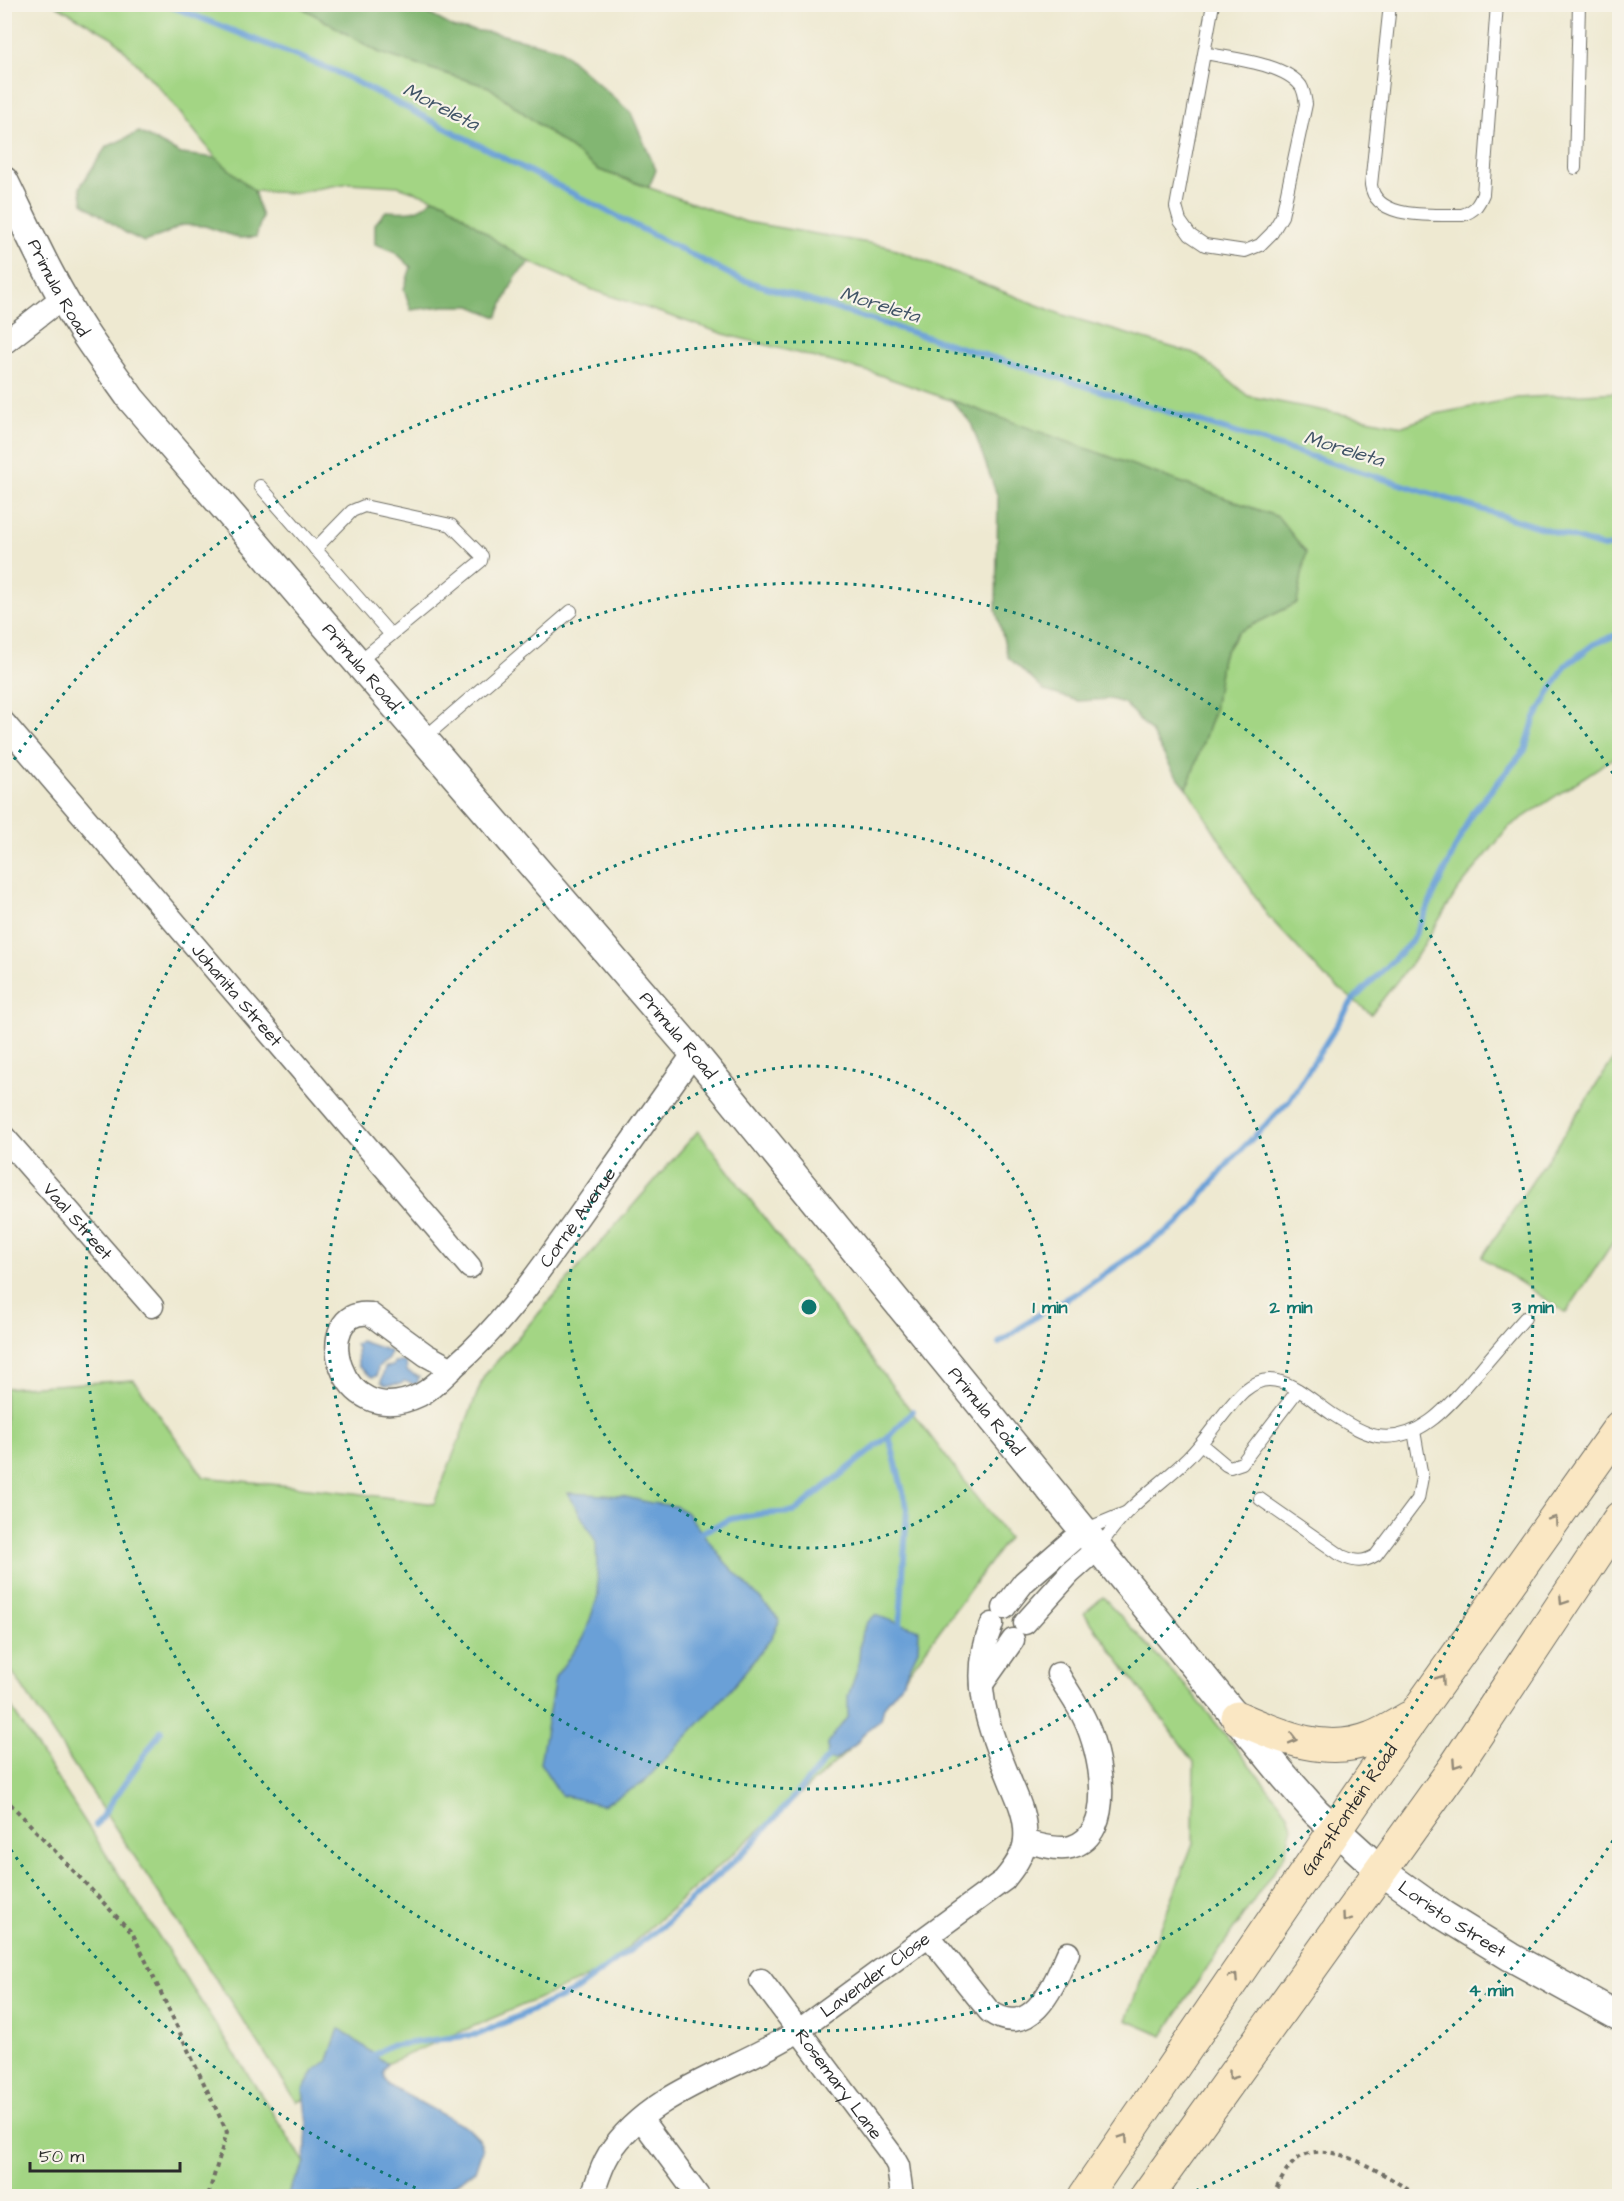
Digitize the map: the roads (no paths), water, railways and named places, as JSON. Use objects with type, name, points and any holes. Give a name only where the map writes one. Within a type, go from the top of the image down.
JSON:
[{"type":"main road","name":"Garstfontein Road","points":[[1085,2196],[1335,1830],[1620,1426]]},
{"type":"main road","points":[[1146,2196],[1455,1767],[1620,1518]]},
{"type":"main road","points":[[1238,1718],[1289,1739],[1321,1745],[1347,1745],[1371,1738],[1416,1714]]},
{"type":"street","name":"Primula Road","points":[[4,181],[34,244],[63,297],[131,399],[694,1053],[1285,1777],[1335,1830],[1380,1870]]},
{"type":"street","points":[[4,343],[63,297]]},
{"type":"street","name":"Johanita Street","points":[[4,723],[470,1267]]},
{"type":"street","name":"Cornè Avenue","points":[[452,1369],[426,1355],[370,1314],[359,1312],[342,1323],[338,1345],[342,1373],[347,1383],[357,1392],[384,1403],[411,1399],[427,1392],[482,1342],[520,1298],[694,1053]]},
{"type":"street","name":"Vaal Street","points":[[4,1137],[152,1306]]},
{"type":"street","points":[[982,1684],[1019,1631],[1055,1589],[1091,1539]]},
{"type":"street","name":"Lavender Close","points":[[592,2196],[609,2154],[627,2131],[641,2119],[696,2083],[779,2044],[1004,1880],[1015,1867],[1025,1842],[1025,1825],[1022,1809],[987,1723],[981,1655],[998,1616],[1024,1582],[1038,1569],[1091,1539]]},
{"type":"street","points":[[1025,1842],[1069,1848],[1080,1844],[1090,1836],[1097,1825],[1101,1807],[1100,1773],[1095,1747],[1084,1719],[1058,1674]]},
{"type":"street","name":"Loristo Street","points":[[1380,1870],[1443,1915],[1510,1957],[1620,2017]]},
{"type":"street","points":[[929,1936],[989,2011],[1000,2019],[1010,2021],[1021,2019],[1044,2001],[1068,1953]]},
{"type":"street","name":"Rosemary Lane","points":[[761,1980],[892,2156],[898,2166],[902,2196]]},
{"type":"street","points":[[641,2119],[698,2196]]},
{"type":"lane","points":[[1204,53],[1280,70],[1292,76],[1303,88],[1306,104],[1282,216],[1272,233],[1260,245],[1245,251],[1205,245],[1190,234],[1180,221],[1176,207],[1204,53],[1213,4]]},
{"type":"lane","points":[[1390,4],[1371,185],[1372,194],[1386,208],[1398,212],[1462,215],[1471,212],[1483,194],[1497,4]]},
{"type":"lane","points":[[1575,168],[1579,4]]},
{"type":"lane","points":[[260,486],[391,634]]},
{"type":"lane","points":[[315,549],[352,511],[364,506],[451,525],[481,555],[481,561],[357,663]]},
{"type":"lane","points":[[423,740],[572,611]]},
{"type":"lane","points":[[1091,1539],[1126,1513],[1186,1460],[1235,1400],[1246,1389],[1259,1382],[1269,1380],[1298,1390],[1337,1418],[1361,1431],[1378,1436],[1399,1436],[1414,1431],[1431,1421],[1448,1406],[1525,1318]]},
{"type":"lane","points":[[1201,1444],[1230,1467],[1242,1463],[1298,1390]]},
{"type":"lane","points":[[1260,1498],[1342,1556],[1354,1561],[1366,1561],[1376,1555],[1418,1500],[1422,1477],[1414,1431]]},
{"type":"lane","points":[[1091,1539],[1126,1513]]},
{"type":"lane","points":[[1038,1569],[1055,1589]]},
{"type":"water","points":[[360,1341],[390,1351],[388,1360],[378,1367],[377,1376],[372,1377],[358,1366],[355,1345]]},
{"type":"water","points":[[394,1362],[406,1362],[407,1371],[419,1377],[417,1385],[404,1381],[401,1384],[385,1385],[381,1382],[385,1367],[393,1366]]},
{"type":"water","points":[[568,1493],[622,1496],[675,1506],[686,1512],[726,1563],[780,1620],[770,1640],[731,1689],[643,1783],[603,1805],[561,1795],[540,1763],[555,1677],[584,1637],[598,1596],[596,1542]]},
{"type":"water","points":[[875,1615],[919,1630],[918,1650],[901,1685],[884,1706],[881,1719],[867,1730],[855,1745],[835,1760],[827,1759],[828,1743],[848,1716],[848,1696],[858,1668],[861,1636],[867,1623]]},
{"type":"water","points":[[339,2028],[387,2064],[383,2074],[388,2085],[469,2129],[479,2139],[482,2150],[475,2171],[436,2196],[286,2196],[305,2163],[307,2124],[303,2090],[314,2071],[328,2060]]},
{"type":"waterway","name":"Moreleta","points":[[165,4],[335,71],[737,278],[1603,547],[1620,546]]},
{"type":"waterway","points":[[999,1343],[1042,1312],[1080,1291],[1179,1223],[1232,1159],[1289,1101],[1353,1000],[1412,941],[1472,813],[1525,750],[1534,720],[1565,666],[1594,644],[1614,636],[1620,637]]},
{"type":"waterway","points":[[898,1631],[907,1508],[889,1436],[913,1411]]},
{"type":"waterway","points":[[700,1533],[731,1519],[794,1512],[889,1436]]},
{"type":"waterway","points":[[96,1825],[161,1731]]},
{"type":"waterway","points":[[374,2055],[389,2046],[479,2034],[573,1992],[664,1925],[750,1846],[831,1754]]}]
